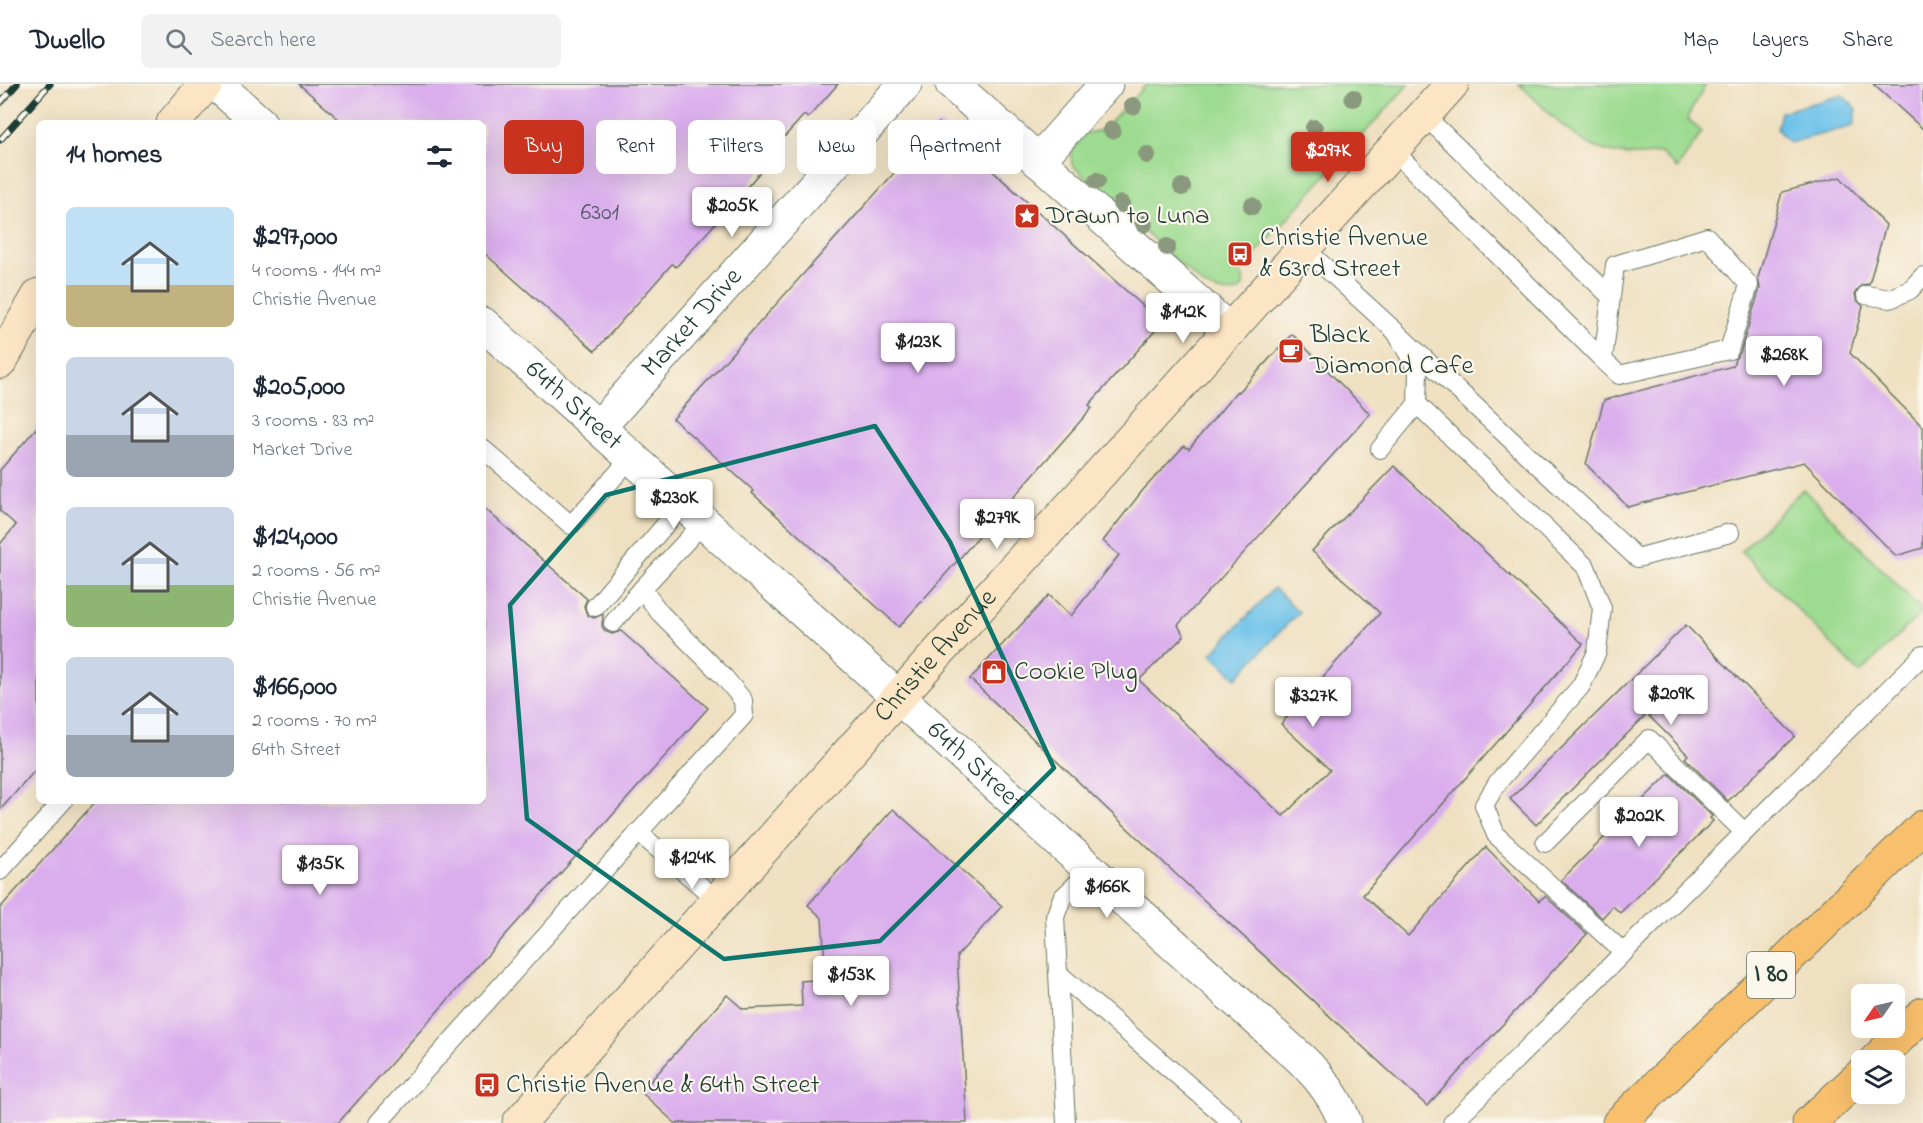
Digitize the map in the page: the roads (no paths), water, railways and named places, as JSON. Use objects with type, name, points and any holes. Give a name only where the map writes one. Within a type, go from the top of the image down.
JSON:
[{"type":"highway","name":"I 80","points":[[1619,1123],[1923,827]]},
{"type":"highway","points":[[1887,1050],[1923,1014]]},
{"type":"highway","points":[[1891,1050],[1923,1028]]},
{"type":"highway","points":[[1809,1123],[1851,1084]]},
{"type":"street","points":[[176,120],[206,84]]},
{"type":"street","points":[[216,84],[257,120]]},
{"type":"street","name":"Market Drive","points":[[598,427],[905,84]]},
{"type":"street","points":[[952,84],[1230,331]]},
{"type":"street","points":[[1038,161],[1106,84]]},
{"type":"street","name":"Christie Avenue","points":[[519,1123],[899,697],[1452,84]]},
{"type":"street","points":[[0,362],[36,300]]},
{"type":"street","name":"64th Street","points":[[486,333],[632,457],[1314,1072],[1336,1102],[1345,1123]]},
{"type":"lane","points":[[1424,115],[1610,296]]},
{"type":"lane","points":[[1393,150],[1603,360],[1619,375],[1729,350],[1753,285],[1707,237],[1615,265],[1603,360]]},
{"type":"lane","points":[[1304,248],[1637,558],[1730,533]]},
{"type":"lane","points":[[1866,295],[1890,299],[1910,290],[1923,276]]},
{"type":"lane","points":[[1380,449],[1417,404],[1418,371],[1396,332]]},
{"type":"lane","points":[[1417,404],[1586,567],[1602,608],[1597,652],[1581,686],[1498,782],[1484,806],[1496,835],[1624,953]]},
{"type":"lane","points":[[486,452],[571,525],[632,457]]},
{"type":"lane","points":[[613,623],[642,589],[694,513]]},
{"type":"lane","points":[[596,607],[694,513]]},
{"type":"lane","points":[[378,1123],[744,715],[743,700],[724,677],[660,613],[642,589]]},
{"type":"lane","points":[[1452,1123],[1923,655]]},
{"type":"lane","points":[[1545,843],[1649,740],[1744,832]]},
{"type":"lane","points":[[0,870],[60,804]]},
{"type":"lane","points":[[638,832],[717,900]]},
{"type":"lane","points":[[1066,1123],[1055,917],[1062,898],[1091,870]]},
{"type":"lane","points":[[1058,973],[1233,1123]]},
{"type":"water","points":[[1842,95],[1857,109],[1853,126],[1789,143],[1777,129],[1781,112]]},
{"type":"water","points":[[1274,588],[1299,612],[1236,678],[1211,654]]},
{"type":"railway","points":[[0,103],[17,84]]},
{"type":"railway","points":[[0,140],[50,84]]},
{"type":"place","name":"Drawn to Luna","points":[[1027,216]]},
{"type":"place","name":"Christie Avenue & 63rd Street","points":[[1240,254]]},
{"type":"place","name":"Black Diamond Cafe","points":[[1291,351]]},
{"type":"place","name":"Cookie Plug","points":[[994,672]]},
{"type":"place","name":"Christie Avenue & 64th Street","points":[[487,1085]]}]
